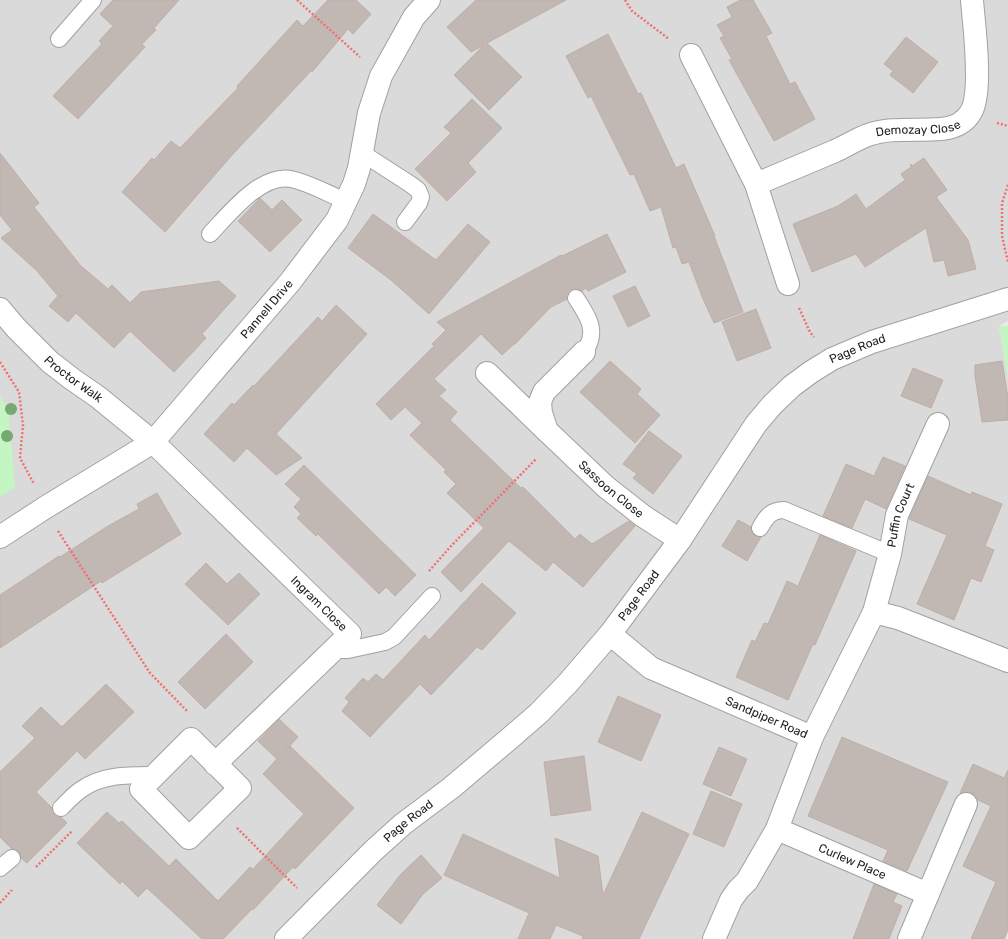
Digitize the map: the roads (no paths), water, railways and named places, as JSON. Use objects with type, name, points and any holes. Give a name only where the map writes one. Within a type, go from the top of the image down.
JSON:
[{"type":"street","name":"Pannell Drive","points":[[0,537],[46,507],[153,442],[290,282],[337,220],[359,168],[369,113],[381,76],[414,17],[429,0]]},
{"type":"street","name":"Demozay Close","points":[[756,184],[868,135],[893,131],[943,129],[956,126],[966,118],[971,112],[975,103],[976,94],[977,65],[972,0]]},
{"type":"street","points":[[692,55],[756,184],[788,284]]},
{"type":"street","name":"Page Road","points":[[286,939],[378,846],[403,824],[451,788],[539,713],[568,683],[610,634],[680,540],[756,424],[773,404],[792,386],[810,372],[832,359],[872,342],[1008,299]]},
{"type":"street","name":"Proctor Walk","points":[[0,309],[16,328],[50,362],[72,380],[98,397],[153,442]]},
{"type":"street","name":"Sassoon Close","points":[[551,435],[542,418],[540,402],[544,392],[584,352]]},
{"type":"street","name":"Sassoon Close","points":[[487,373],[606,487],[643,516],[680,540]]},
{"type":"street","name":"Puffin Court","points":[[812,737],[874,612],[890,554],[897,515],[938,424]]},
{"type":"street","name":"Ingram Close","points":[[153,442],[350,634],[215,764]]},
{"type":"street","points":[[874,612],[898,618],[1008,661]]},
{"type":"street","name":"Sandpiper Road","points":[[610,634],[651,668],[812,737],[777,829],[747,881],[731,900],[714,939]]},
{"type":"street","points":[[191,740],[215,764],[240,788],[189,838],[140,790],[191,740]]},
{"type":"street","points":[[909,939],[966,804]]},
{"type":"street","name":"Curlew Place","points":[[777,829],[928,894]]},
{"type":"lane","points":[[58,39],[94,0]]},
{"type":"lane","points":[[362,153],[418,190],[421,197],[419,203],[405,222]]},
{"type":"lane","points":[[210,234],[258,187],[279,178],[302,182],[346,201]]},
{"type":"lane","points":[[576,298],[587,315],[590,323],[589,345],[584,352]]},
{"type":"lane","points":[[760,528],[770,514],[779,510],[784,510],[890,554]]},
{"type":"lane","points":[[332,650],[348,650],[385,642],[394,637],[432,596]]},
{"type":"lane","points":[[61,808],[82,788],[110,777],[127,775],[155,775]]}]
